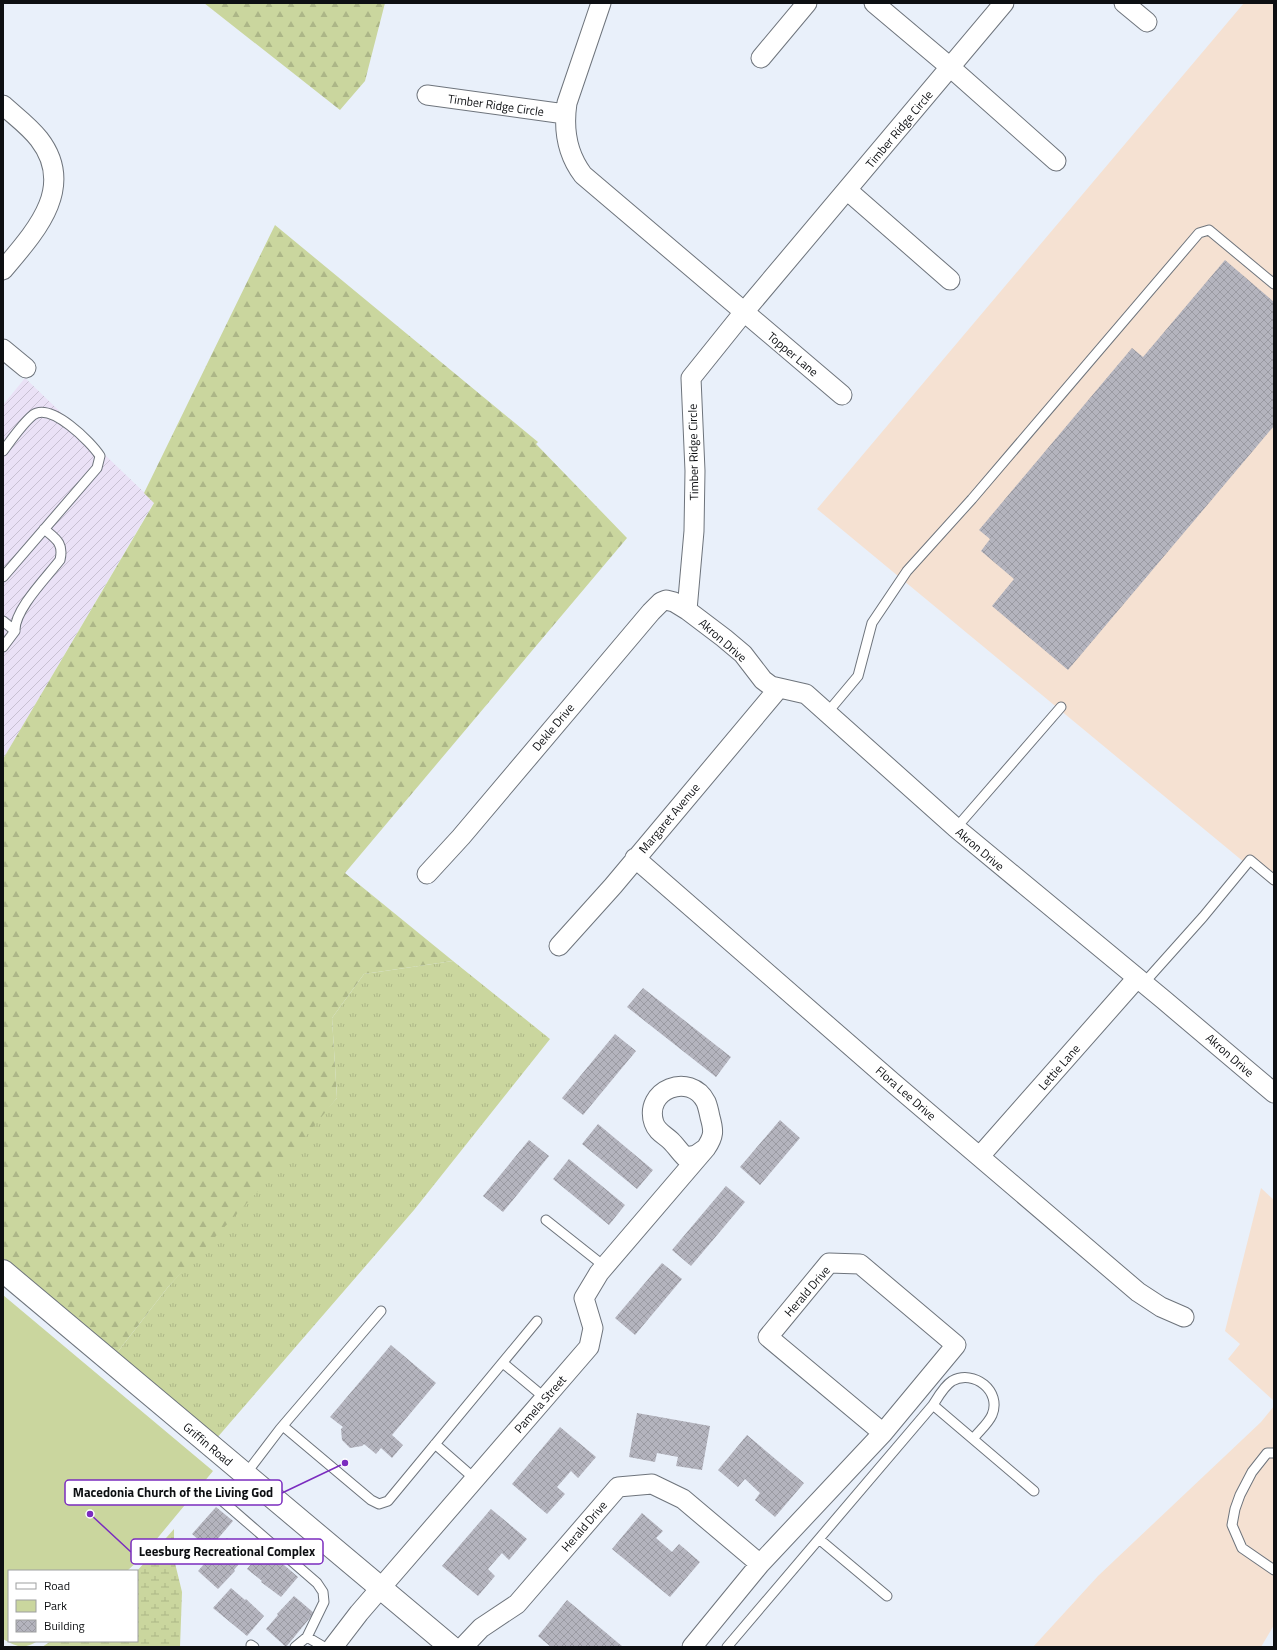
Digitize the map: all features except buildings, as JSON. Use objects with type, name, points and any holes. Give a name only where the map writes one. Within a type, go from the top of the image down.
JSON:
[{"type":"street","points":[[600,3],[567,103],[565,114],[565,134],[568,149],[576,166],[583,175],[744,312]]},
{"type":"street","points":[[761,58],[806,3]]},
{"type":"street","points":[[874,3],[950,67],[1056,161]]},
{"type":"street","name":"Timber Ridge Circle","points":[[687,610],[694,531],[695,471],[691,378],[744,312],[1004,3]]},
{"type":"street","points":[[1124,3],[1147,22]]},
{"type":"street","name":"Timber Ridge Circle","points":[[427,95],[565,114]]},
{"type":"street","points":[[3,105],[38,137],[52,164],[54,178],[51,195],[44,215],[35,232],[3,270]]},
{"type":"street","points":[[847,190],[950,280]]},
{"type":"street","name":"Topper Lane","points":[[744,312],[842,395]]},
{"type":"street","points":[[3,349],[26,368]]},
{"type":"street","name":"Dekle Drive","points":[[427,874],[461,837],[651,612],[661,602],[666,600],[674,602],[687,610]]},
{"type":"street","name":"Akron Drive","points":[[687,610],[742,654],[763,680],[771,686],[806,694],[956,828],[1141,981],[1274,1094]]},
{"type":"street","name":"Margaret Avenue","points":[[560,946],[779,688]]},
{"type":"street","name":"Flora Lee Drive","points":[[635,858],[1138,1292],[1184,1318]]},
{"type":"street","name":"Lettie Lane","points":[[980,1156],[1141,981]]},
{"type":"street","name":"Pamela Street","points":[[332,1647],[359,1613],[589,1347],[593,1328],[584,1298],[587,1291],[604,1266],[706,1148]]},
{"type":"street","name":"Herald Drive","points":[[692,1647],[760,1564],[883,1433],[956,1345],[860,1264],[830,1263],[768,1337],[883,1433]]},
{"type":"street","name":"Griffin Road","points":[[3,1271],[451,1647]]},
{"type":"street","name":"Herald Drive","points":[[463,1647],[481,1628],[517,1604],[618,1486],[652,1484],[683,1499],[760,1564]]},
{"type":"lane","points":[[827,713],[858,676],[872,623],[906,571],[972,499],[1199,233],[1209,230],[1274,284]]},
{"type":"lane","points":[[3,451],[34,414],[44,413],[58,417],[94,446],[100,456],[97,468],[3,577]]},
{"type":"lane","points":[[3,647],[15,631],[14,623],[23,607],[60,560],[62,551],[58,540],[44,529]]},
{"type":"lane","points":[[3,621],[15,631]]},
{"type":"lane","points":[[956,828],[1061,707]]},
{"type":"lane","points":[[1141,981],[1203,917],[1250,860],[1274,880]]},
{"type":"lane","points":[[546,1220],[604,1266]]},
{"type":"lane","points":[[245,1475],[283,1426],[381,1311]]},
{"type":"lane","points":[[283,1426],[371,1500],[379,1504],[388,1500],[537,1321]]},
{"type":"lane","points":[[503,1363],[545,1398]]},
{"type":"lane","points":[[727,1647],[933,1405],[946,1386],[958,1378],[972,1378],[980,1381],[986,1386],[993,1399],[992,1413],[988,1421],[973,1439]]},
{"type":"lane","points":[[933,1405],[1034,1491]]},
{"type":"lane","points":[[435,1444],[475,1479]]},
{"type":"lane","points":[[1274,1453],[1267,1453],[1252,1472],[1240,1495],[1235,1509],[1232,1525],[1242,1548],[1274,1570]]},
{"type":"lane","points":[[219,1498],[317,1583],[323,1592],[324,1602],[307,1637],[294,1647]]},
{"type":"lane","points":[[819,1539],[887,1596]]},
{"type":"lane","points":[[307,1637],[324,1647]]},
{"type":"shaded area","points":[[1244,3],[1274,3],[1274,887],[817,509]]},
{"type":"shaded area","points":[[25,378],[154,502],[3,759],[3,405]]},
{"type":"shaded area","points":[[1261,1188],[1274,1200],[1274,1401],[1228,1359],[1240,1344],[1225,1331]]},
{"type":"shaded area","points":[[1274,1406],[1274,1625],[1261,1647],[1033,1647],[1098,1576],[1261,1422]]},
{"type":"green space","points":[[204,3],[385,3],[365,81],[340,110]]},
{"type":"green space","points":[[275,225],[538,442],[536,444],[627,538],[345,873],[453,961],[364,974],[332,1018],[337,1098],[278,1170],[168,1287],[116,1354],[3,1258],[3,759],[154,503],[144,493]]},
{"type":"green space","points":[[453,961],[550,1039],[414,1210],[216,1439],[116,1354],[168,1287],[337,1098],[332,1018],[364,974]]},
{"type":"green space","points":[[3,1295],[213,1471],[141,1558],[128,1570],[8,1570],[8,1642],[3,1639]]},
{"type":"green space","points":[[174,1529],[174,1559],[182,1592],[180,1647],[42,1647],[50,1642],[138,1642],[138,1570]]},
{"type":"green space","points":[[9,1642],[36,1642],[28,1646],[16,1646]]},
{"type":"place","name":"Macedonia Church of the Living God","points":[[345,1463]]},
{"type":"place","name":"Leesburg Recreational Complex","points":[[90,1514]]}]
